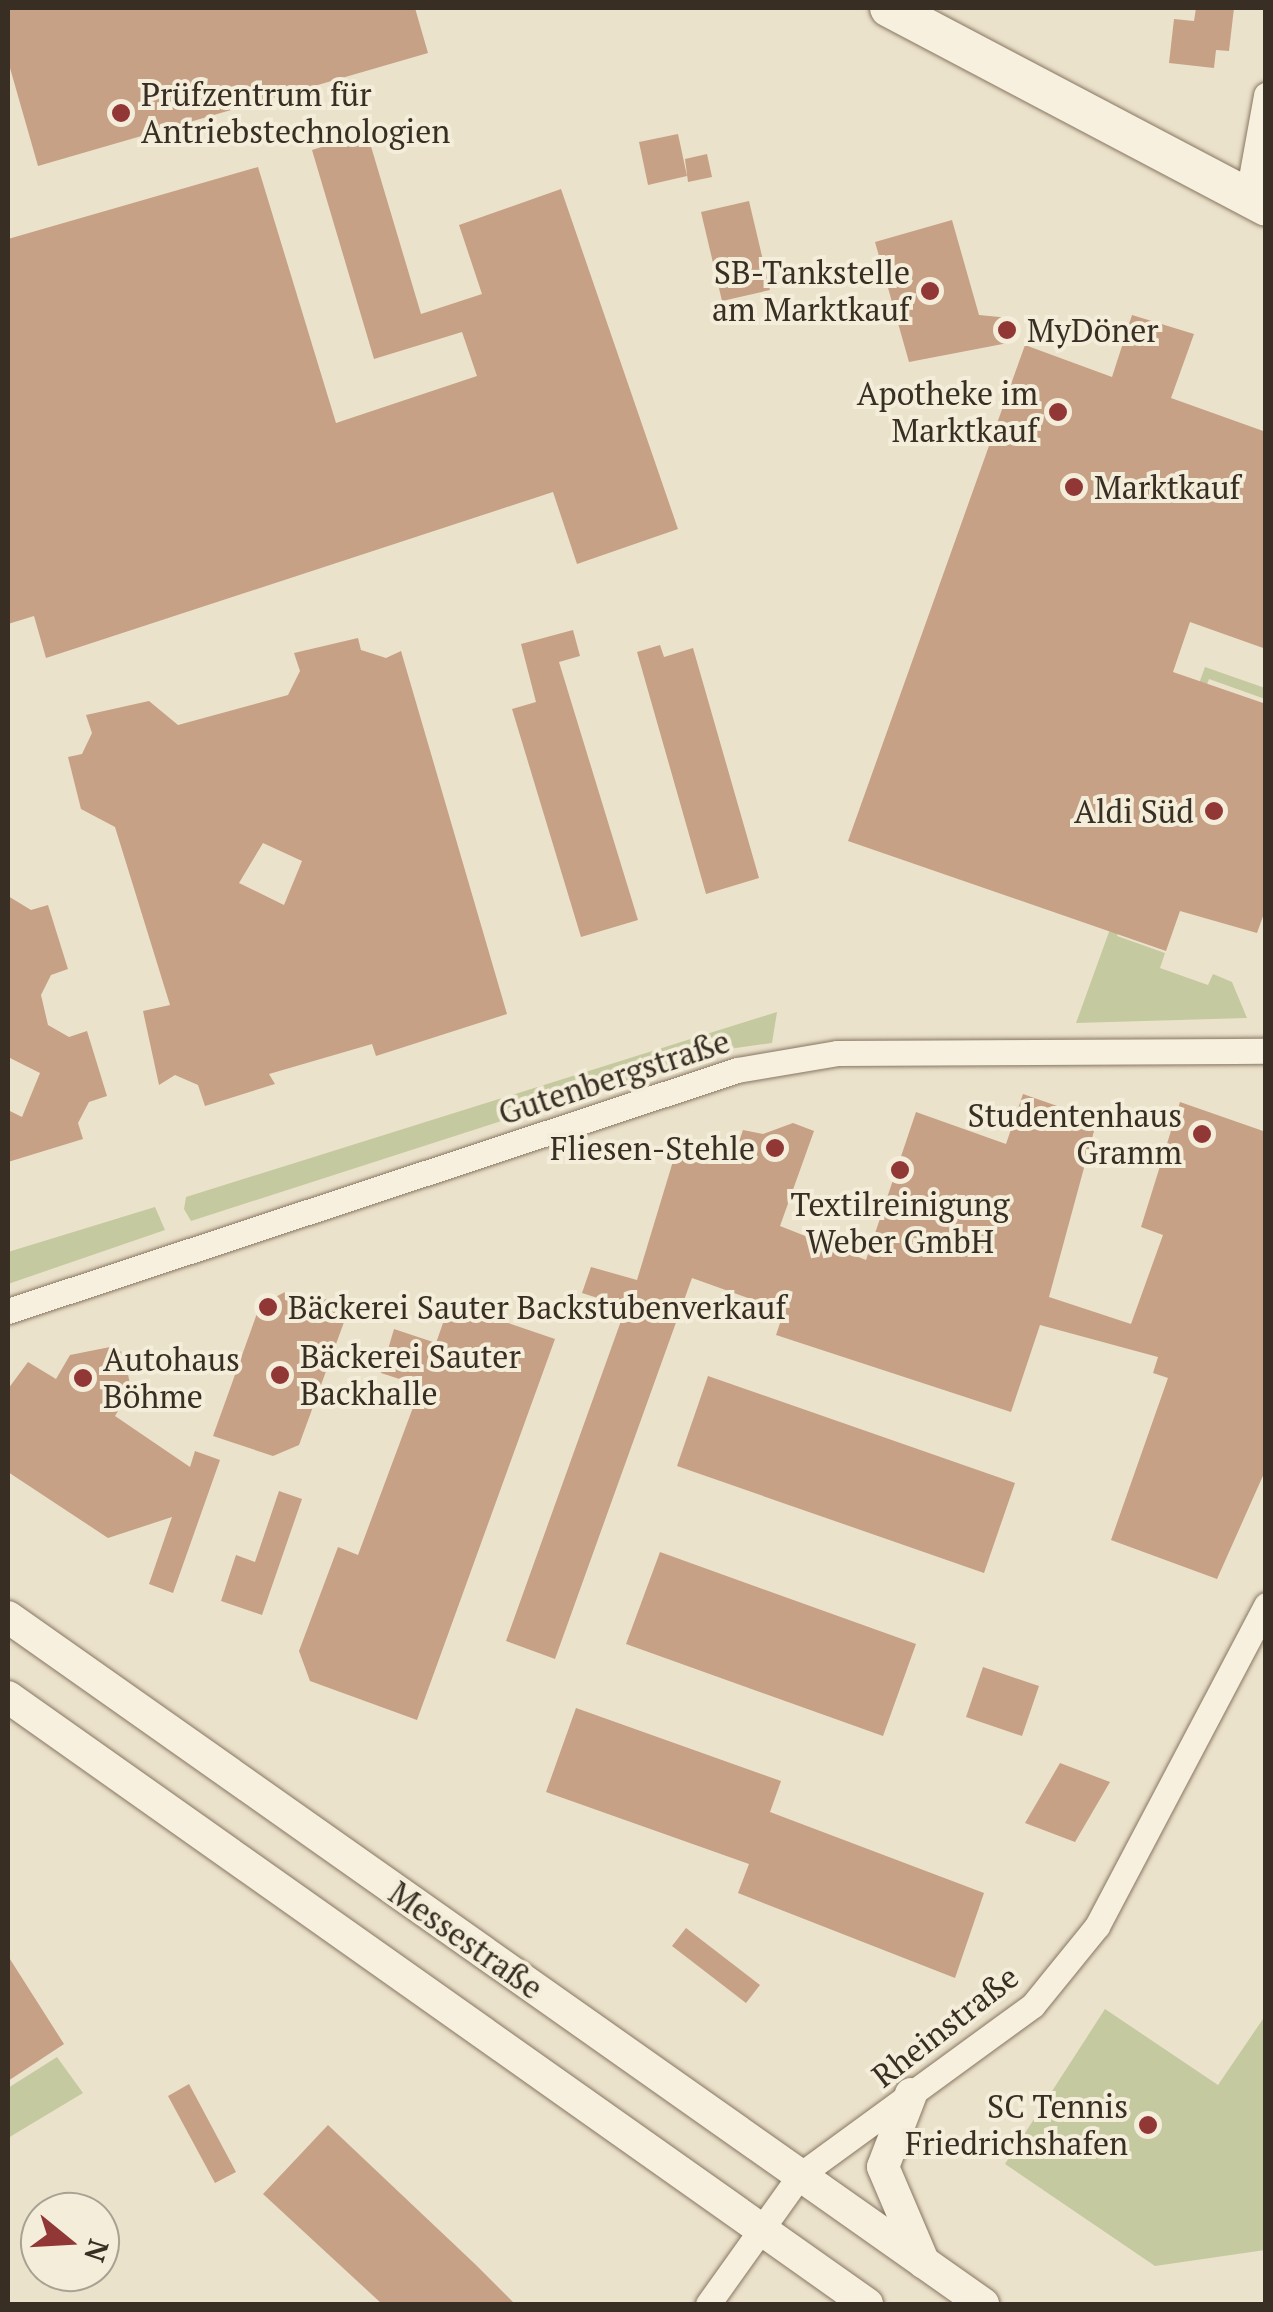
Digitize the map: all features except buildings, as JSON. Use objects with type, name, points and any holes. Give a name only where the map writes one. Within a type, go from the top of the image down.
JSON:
[{"type":"main road","points":[[888,8],[1256,203]]},
{"type":"street","points":[[1256,203],[1266,95]]},
{"type":"street","name":"Gutenbergstraße","points":[[8,1311],[737,1070],[837,1053],[1266,1051]]},
{"type":"street","name":"Rheinstraße","points":[[708,2304],[800,2175],[1033,2005],[1096,1926],[1266,1606]]},
{"type":"street","name":"Messestraße","points":[[8,1618],[984,2304]]},
{"type":"street","name":"Messestraße","points":[[8,1697],[867,2304]]},
{"type":"street","points":[[911,2094],[883,2167],[924,2263]]},
{"type":"green space","points":[[1205,667],[1265,688],[1265,699],[1209,679],[1117,936],[1165,953],[1160,968],[1208,985],[1213,974],[1232,982],[1247,1018],[1076,1023]]},
{"type":"green space","points":[[777,1012],[772,1043],[722,1050],[191,1221],[184,1209],[186,1197]]},
{"type":"green space","points":[[155,1207],[165,1230],[8,1284],[8,1252]]},
{"type":"green space","name":"SC Tennis Friedrichshafen","points":[[1105,2009],[1218,2085],[1265,2016],[1265,2250],[1155,2266],[1005,2164]]},
{"type":"green space","points":[[57,2057],[83,2093],[8,2138],[8,2088]]},
{"type":"place","name":"Prüfzentrum für Antriebstechnologien","points":[[121,113]]},
{"type":"place","name":"SB-Tankstelle am Marktkauf","points":[[930,291]]},
{"type":"place","name":"MyDöner","points":[[1007,330]]},
{"type":"place","name":"Apotheke im Marktkauf","points":[[1058,412]]},
{"type":"place","name":"Marktkauf","points":[[1074,487]]},
{"type":"place","name":"Aldi Süd","points":[[1214,811]]},
{"type":"place","name":"Studentenhaus Gramm","points":[[1202,1134]]},
{"type":"place","name":"Fliesen-Stehle","points":[[775,1148]]},
{"type":"place","name":"Textilreinigung Weber GmbH","points":[[900,1170]]},
{"type":"place","name":"Bäckerei Sauter Backstubenverkauf","points":[[268,1307]]},
{"type":"place","name":"Bäckerei Sauter Backhalle","points":[[280,1375]]},
{"type":"place","name":"Autohaus Böhme","points":[[83,1378]]},
{"type":"place","name":"SC Tennis Friedrichshafen","points":[[1148,2125]]}]
